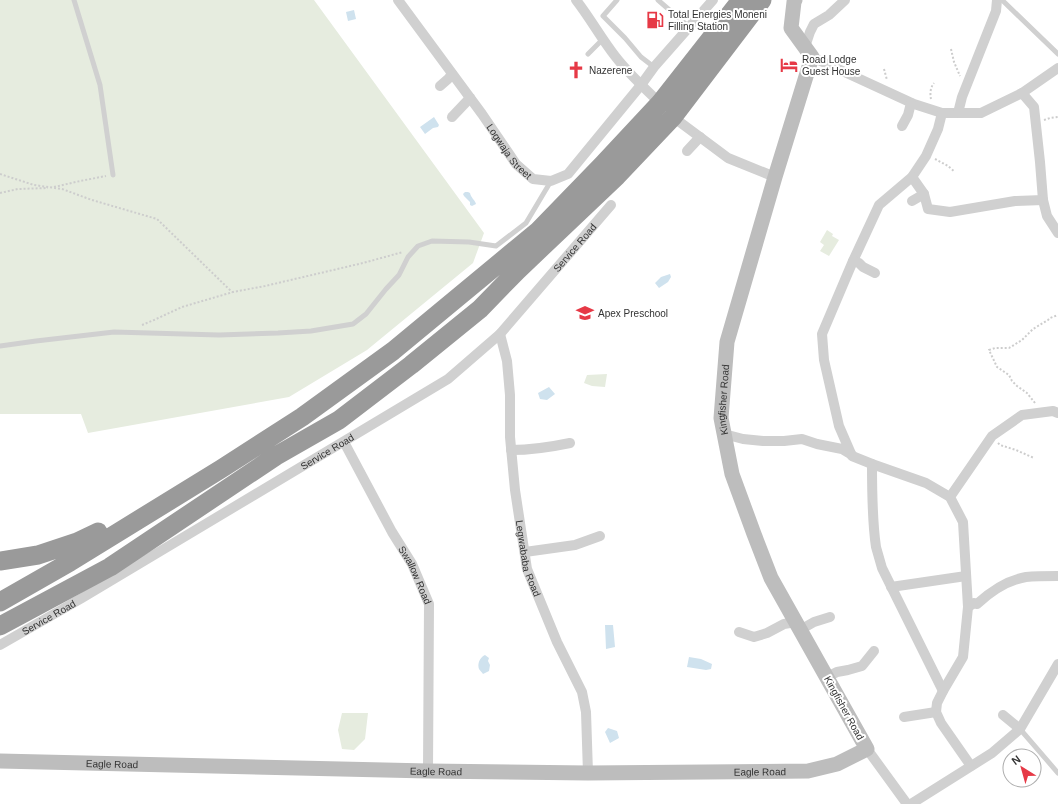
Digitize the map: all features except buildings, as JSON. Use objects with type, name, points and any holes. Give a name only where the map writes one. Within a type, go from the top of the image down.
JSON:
[{"type":"highway","points":[[0,602],[70,562],[221,469],[302,417],[393,351],[538,231],[660,103],[740,0]]},
{"type":"highway","points":[[0,626],[110,567],[276,456],[339,420],[364,402],[480,309],[517,271],[617,176],[673,117],[762,0]]},
{"type":"highway","points":[[0,561],[38,555],[77,542],[146,509],[221,469]]},
{"type":"street","name":"Logwaja Street","points":[[398,0],[470,98],[516,164],[534,179],[551,181]]},
{"type":"street","points":[[576,0],[615,56],[635,80],[660,103]]},
{"type":"street","points":[[551,181],[568,174],[654,67],[713,0]]},
{"type":"street","points":[[795,0],[791,28],[808,52],[911,103],[938,112],[981,113],[1022,93],[1058,68]]},
{"type":"street","points":[[808,52],[814,24],[829,15],[845,0]]},
{"type":"street","points":[[958,112],[996,11],[997,0]]},
{"type":"street","name":"Kingfisher Road","points":[[808,52],[775,177],[726,342],[721,418],[732,474],[771,578],[867,749],[907,804]]},
{"type":"street","points":[[440,86],[452,74]]},
{"type":"street","points":[[1022,93],[1034,107],[1043,200],[1047,216],[1058,233]]},
{"type":"street","points":[[452,117],[470,98]]},
{"type":"street","points":[[902,126],[908,115],[911,103]]},
{"type":"street","points":[[852,456],[839,426],[824,360],[822,334],[853,261],[880,205],[912,177],[926,156],[938,129],[938,112]]},
{"type":"street","points":[[673,117],[728,158],[775,177]]},
{"type":"street","points":[[687,152],[700,137]]},
{"type":"street","points":[[912,177],[924,194],[928,209],[950,212],[1015,200],[1043,200]]},
{"type":"street","points":[[912,201],[924,194]]},
{"type":"street","name":"Service Road","points":[[0,645],[82,598],[448,379],[500,334],[611,205]]},
{"type":"street","points":[[853,261],[875,272]]},
{"type":"street","name":"Legwababa Road","points":[[500,334],[507,361],[510,395],[511,450],[527,569],[557,642],[582,692],[586,712],[588,773]]},
{"type":"street","points":[[950,498],[992,436],[1022,415],[1053,411],[1058,413]]},
{"type":"street","points":[[724,434],[743,439],[763,441],[802,439],[817,444],[842,449],[852,456],[926,483],[950,498],[963,522],[968,607],[963,657],[943,692],[936,712],[941,723],[971,766]]},
{"type":"street","name":"Swallow Road","points":[[344,442],[392,532],[412,564],[429,604],[428,771]]},
{"type":"street","points":[[511,450],[549,448],[570,443]]},
{"type":"street","points":[[872,464],[872,502],[877,548],[882,568],[943,692]]},
{"type":"street","points":[[525,552],[575,545],[600,536]]},
{"type":"street","points":[[891,587],[966,576]]},
{"type":"street","points":[[968,607],[974,603],[977,604],[984,598],[1015,580],[1027,577],[1058,576]]},
{"type":"street","points":[[739,632],[754,637],[767,633],[784,624],[798,626],[830,617]]},
{"type":"street","points":[[827,678],[837,672],[862,666],[874,651]]},
{"type":"street","points":[[910,804],[992,753],[1020,729],[1058,664]]},
{"type":"street","points":[[904,717],[936,712]]},
{"type":"street","points":[[1002,715],[1020,729]]},
{"type":"street","name":"Eagle Road","points":[[0,761],[428,771],[588,773],[808,771],[837,764],[867,749]]},
{"type":"lane","points":[[74,0],[100,85],[113,175]]},
{"type":"lane","points":[[617,0],[603,16],[641,57],[654,67]]},
{"type":"lane","points":[[658,0],[689,27]]},
{"type":"lane","points":[[1002,0],[1058,54]]},
{"type":"lane","points":[[588,54],[603,39]]},
{"type":"lane","points":[[0,346],[114,332],[219,335],[311,331],[353,324],[366,314],[399,275],[408,257],[418,246],[432,241],[469,242],[496,246],[526,223],[551,181]]},
{"type":"lane","points":[[1020,729],[1058,773]]},
{"type":"path","points":[[951,49],[961,80],[967,86]]},
{"type":"path","points":[[934,83],[930,94],[938,112]]},
{"type":"path","points":[[1035,123],[1058,117]]},
{"type":"path","points":[[926,156],[948,166],[955,172]]},
{"type":"path","points":[[0,174],[34,185],[62,189],[92,200],[158,219],[233,292]]},
{"type":"path","points":[[0,193],[18,189],[53,188],[113,175]]},
{"type":"path","points":[[138,326],[182,307],[233,292],[363,263],[416,248]]},
{"type":"path","points":[[1041,412],[1028,393],[1017,386],[1009,376],[997,366],[989,350],[996,348],[1009,348],[1022,340],[1033,329],[1050,318],[1058,315]]},
{"type":"path","points":[[992,436],[1000,445],[1034,458]]},
{"type":"shaded area","points":[[0,0],[314,0],[484,233],[473,263],[367,350],[289,397],[88,433],[81,414],[0,414]]},
{"type":"shaded area","points":[[827,230],[833,234],[832,236],[839,240],[829,256],[820,251],[824,245],[820,242]]},
{"type":"shaded area","points":[[607,374],[605,387],[592,386],[584,383],[587,375]]},
{"type":"shaded area","points":[[342,713],[368,713],[365,739],[354,750],[342,749],[338,730]]},
{"type":"water","points":[[354,10],[356,19],[348,21],[346,12]]},
{"type":"water","points":[[434,117],[439,125],[438,127],[433,128],[425,134],[420,127]]},
{"type":"water","points":[[465,192],[470,193],[476,204],[472,206],[470,205],[470,202],[463,194]]},
{"type":"water","points":[[670,274],[671,277],[668,282],[659,288],[655,283],[661,277]]},
{"type":"water","points":[[549,387],[555,394],[547,400],[540,399],[538,393]]},
{"type":"water","points":[[605,625],[613,625],[615,647],[606,649]]},
{"type":"water","points":[[485,655],[489,658],[488,661],[490,665],[489,671],[483,674],[478,665],[480,659]]},
{"type":"water","points":[[689,657],[701,659],[712,664],[711,669],[706,670],[687,667]]},
{"type":"water","points":[[608,728],[617,731],[619,738],[610,743],[605,732]]},
{"type":"place","name":"Total Energies Moneni Filling Station","points":[[655,20]]},
{"type":"place","name":"Road Lodge Guest House","points":[[789,65]]},
{"type":"place","name":"Nazerene","points":[[576,70]]},
{"type":"place","name":"Apex Preschool","points":[[585,313]]}]
